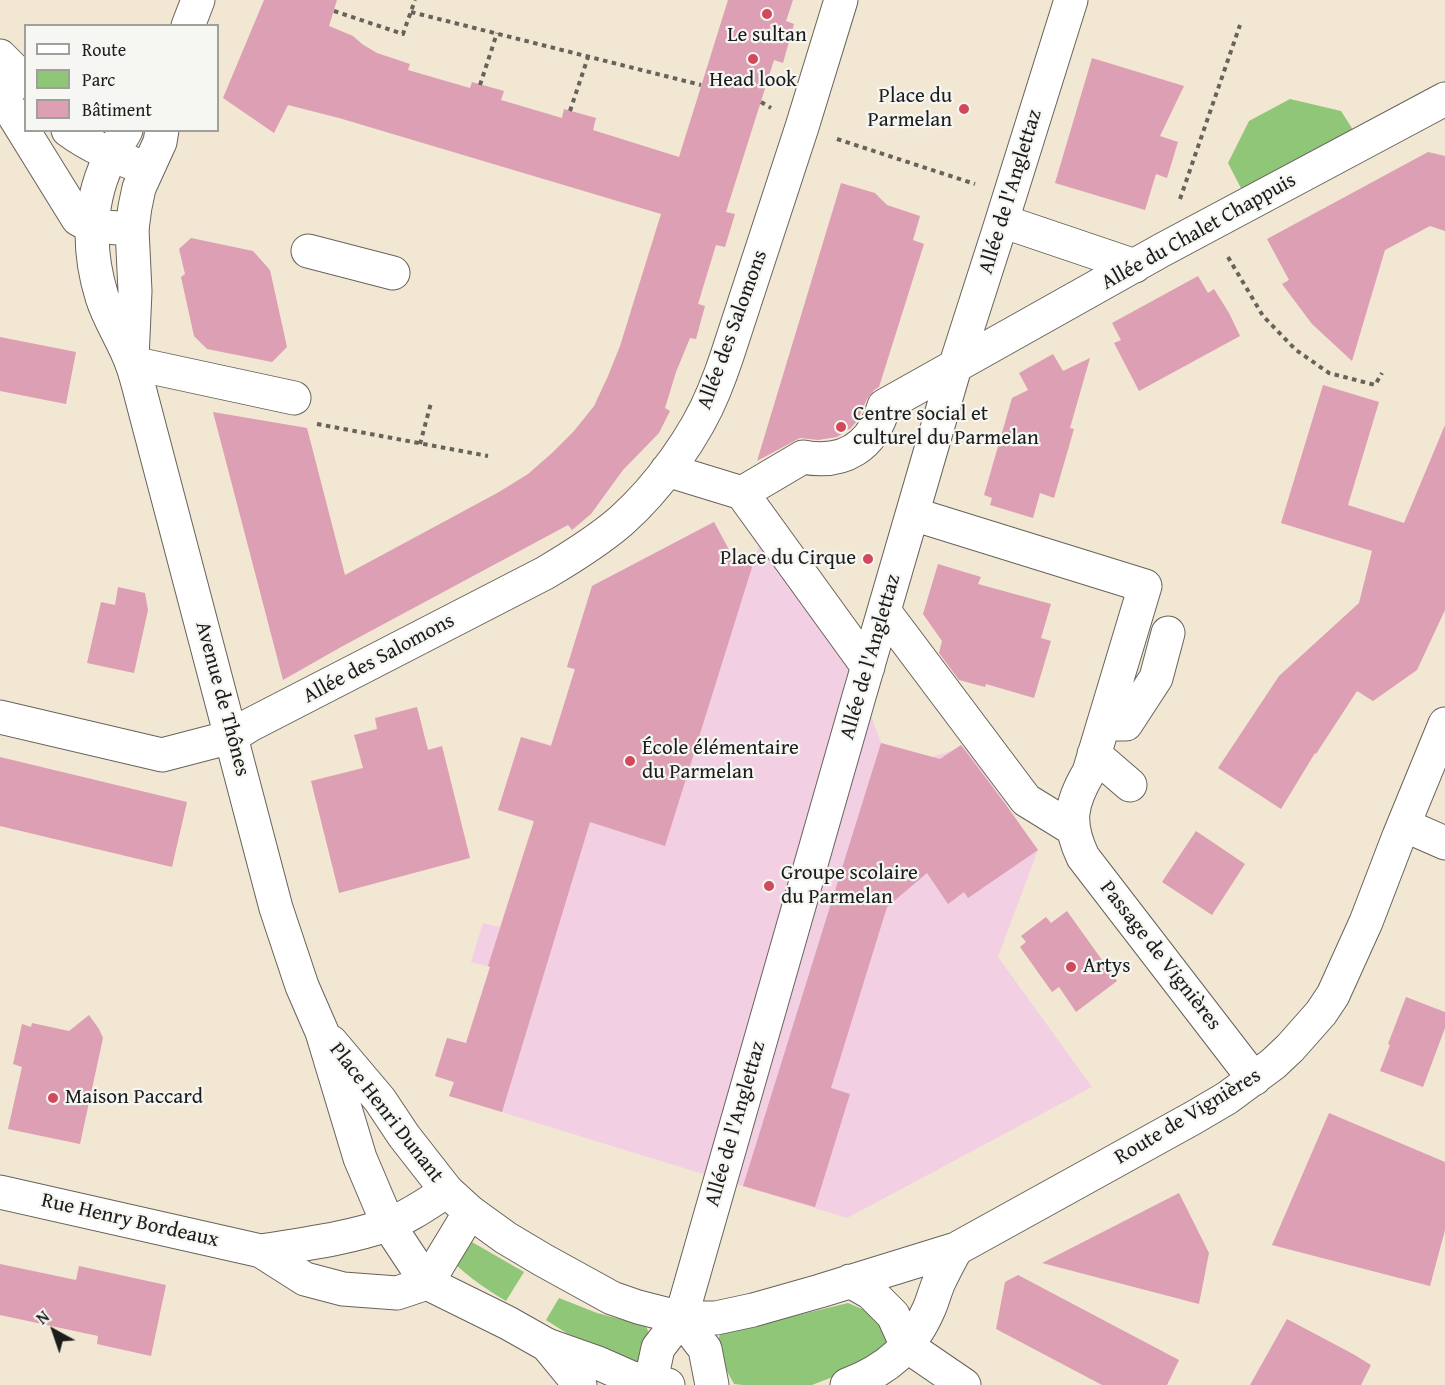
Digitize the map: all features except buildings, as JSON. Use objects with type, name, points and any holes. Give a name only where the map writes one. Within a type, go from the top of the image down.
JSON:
[{"type":"street","points":[[189,24],[198,0]]},
{"type":"street","name":"Allée des Salomons","points":[[0,717],[162,755],[231,737],[250,725],[545,573],[578,554],[622,520],[643,499],[685,446],[714,393],[802,127],[841,0]]},
{"type":"street","name":"Allée de l'Anglettaz","points":[[681,1318],[955,368],[1071,0]]},
{"type":"street","points":[[0,56],[24,80]]},
{"type":"street","name":"Allée du Chalet Chappuis","points":[[742,493],[803,457],[817,460],[834,459],[853,451],[877,427],[884,406],[1209,225],[1442,88]]},
{"type":"street","points":[[0,93],[24,132]]},
{"type":"street","points":[[24,132],[78,219],[91,226],[132,229]]},
{"type":"street","points":[[71,132],[90,144],[119,143],[147,168]]},
{"type":"street","name":"Avenue de Thônes","points":[[132,363],[135,291],[132,229],[139,188],[160,142],[162,132]]},
{"type":"street","name":"Avenue de Thônes","points":[[119,143],[101,178],[94,203],[91,226],[93,260],[102,298],[132,363],[276,908],[302,986],[322,1032]]},
{"type":"street","points":[[1006,208],[1149,258]]},
{"type":"street","points":[[308,251],[393,273]]},
{"type":"street","points":[[132,363],[294,398]]},
{"type":"street","points":[[667,470],[742,493],[867,667]]},
{"type":"street","name":"Passage de Vignières","points":[[913,514],[1145,585],[1089,772],[1076,798],[1072,813],[1073,829],[1083,857],[1254,1079]]},
{"type":"street","points":[[884,611],[1026,800],[1073,829]]},
{"type":"street","points":[[1104,724],[1126,724],[1156,678],[1168,633]]},
{"type":"street","name":"Route de Vignières","points":[[850,1281],[956,1250],[1227,1098],[1254,1079],[1290,1048],[1321,1013],[1333,995],[1366,922],[1445,724]]},
{"type":"street","points":[[1094,754],[1130,785]]},
{"type":"street","points":[[1404,825],[1445,843]]},
{"type":"street","name":"Place Henri Dunant","points":[[322,1032],[380,1100],[404,1136],[459,1202],[524,1249],[612,1298],[681,1318],[716,1318],[753,1310],[850,1281]]},
{"type":"street","name":"Place Henri Dunant","points":[[322,1032],[360,1158],[388,1224],[427,1283]]},
{"type":"street","name":"Rue Henry Bordeaux","points":[[0,1192],[261,1251],[305,1279],[343,1289],[397,1293],[427,1283]]},
{"type":"street","points":[[459,1202],[427,1283],[547,1345],[632,1378],[656,1384],[658,1348],[681,1318],[705,1349],[712,1385]]},
{"type":"street","name":"Rue Henry Bordeaux","points":[[261,1251],[336,1239],[388,1224],[415,1211],[459,1202]]},
{"type":"street","points":[[847,1385],[875,1373],[907,1346],[921,1325],[938,1284],[956,1250]]},
{"type":"street","points":[[850,1281],[871,1293],[888,1310],[898,1323],[907,1346],[964,1385]]},
{"type":"street","points":[[547,1345],[580,1385]]},
{"type":"path","points":[[334,11],[403,34],[415,0]]},
{"type":"path","points":[[411,12],[701,85]]},
{"type":"path","points":[[1149,258],[1240,25]]},
{"type":"path","points":[[480,85],[497,33]]},
{"type":"path","points":[[570,111],[588,57]]},
{"type":"path","points":[[802,127],[1006,208]]},
{"type":"path","points":[[1209,225],[1263,316],[1296,350],[1329,373],[1375,385],[1382,373]]},
{"type":"path","points":[[420,444],[431,403]]},
{"type":"shaded area","name":"Groupe scolaire du Parmelan","points":[[714,522],[726,545],[723,555],[753,564],[760,542],[854,669],[881,743],[932,757],[959,747],[967,749],[1038,850],[998,957],[1092,1087],[847,1218],[449,1096],[454,1082],[435,1076],[447,1038],[466,1043],[490,967],[471,962],[483,923],[500,927],[534,822],[498,810],[521,737],[551,745],[575,670],[567,667],[592,586]]},
{"type":"green space","points":[[1290,99],[1341,111],[1355,133],[1244,194],[1228,163],[1249,121]]},
{"type":"green space","points":[[472,1242],[524,1272],[506,1301],[479,1284],[454,1263],[461,1243]]},
{"type":"green space","points":[[559,1298],[597,1313],[646,1326],[650,1336],[641,1360],[636,1365],[606,1348],[568,1334],[546,1320]]},
{"type":"green space","points":[[848,1303],[869,1312],[882,1325],[887,1341],[880,1352],[848,1371],[812,1385],[734,1384],[723,1364],[717,1344],[720,1334]]},
{"type":"place","name":"Le sultan","points":[[767,14]]},
{"type":"place","name":"Head look","points":[[753,59]]},
{"type":"place","name":"Place du Parmelan","points":[[964,109]]},
{"type":"place","name":"Centre social et culturel du Parmelan","points":[[841,427]]},
{"type":"place","name":"Place du Cirque","points":[[868,559]]},
{"type":"place","name":"École élémentaire du Parmelan","points":[[630,761]]},
{"type":"place","name":"Groupe scolaire du Parmelan","points":[[769,886]]},
{"type":"place","name":"Artys","points":[[1071,967]]},
{"type":"place","name":"Maison Paccard","points":[[53,1098]]}]
